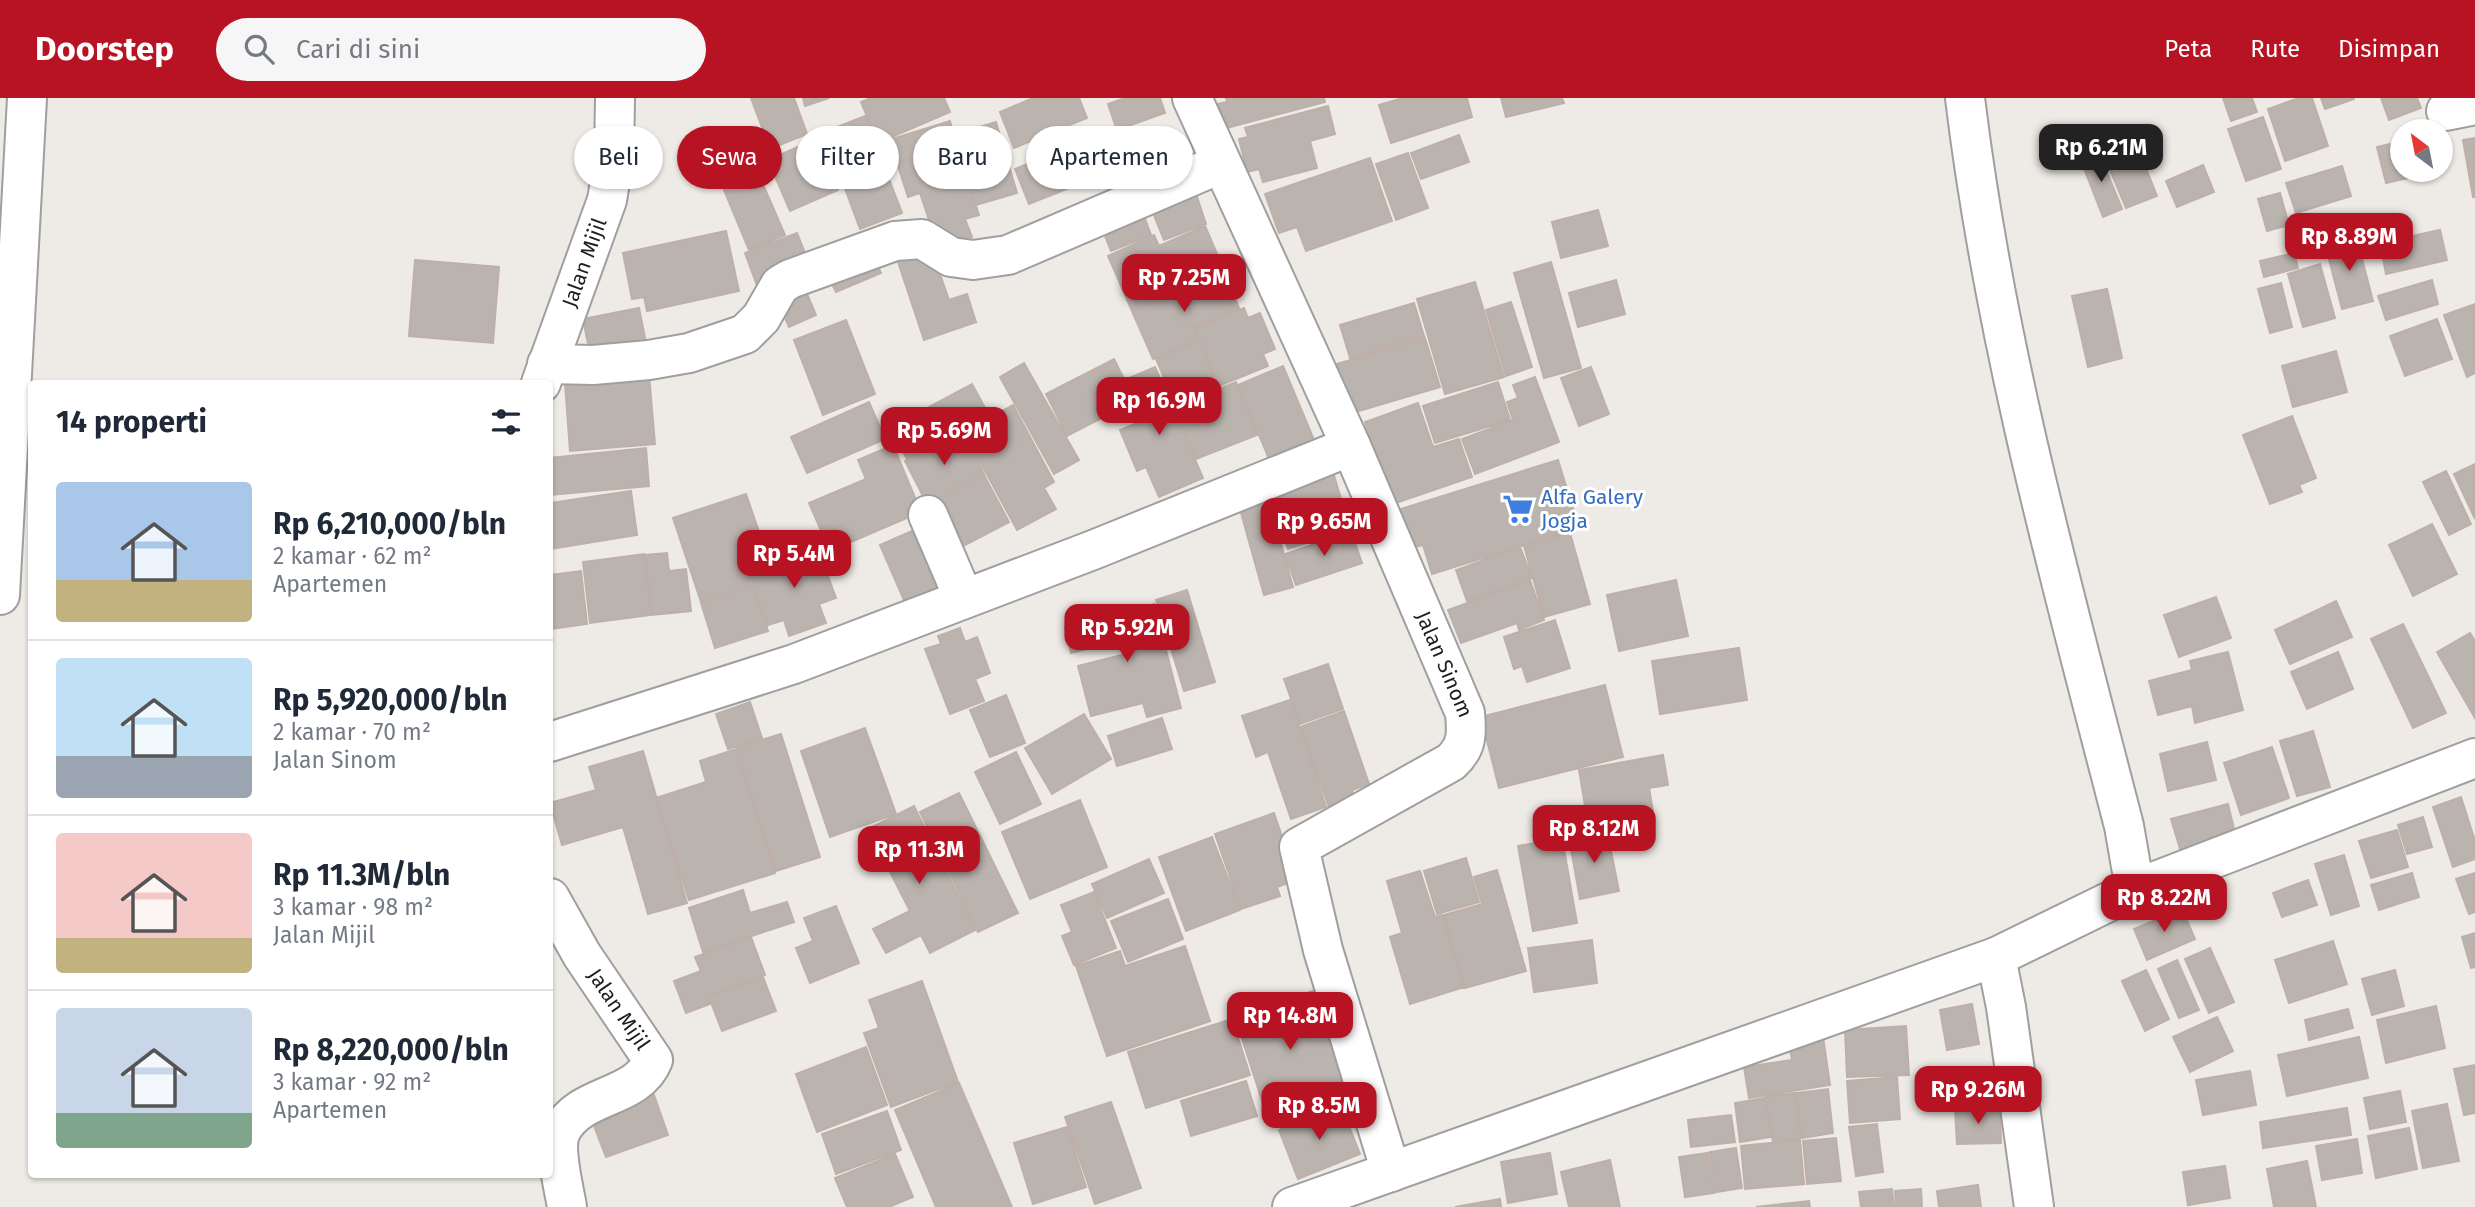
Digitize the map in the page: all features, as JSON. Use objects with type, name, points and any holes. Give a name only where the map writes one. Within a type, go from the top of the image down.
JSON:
[{"type":"street","points":[[0,595],[27,98]]},
{"type":"street","name":"Jalan Mijil","points":[[544,374],[607,200],[614,158],[615,98]]},
{"type":"street","name":"Jalan Sinom","points":[[1192,98],[1351,446],[1465,713],[1463,751],[1451,762],[1299,847],[1323,950],[1391,1172]]},
{"type":"street","points":[[1965,98],[1995,287],[2029,457],[2124,826],[2134,888]]},
{"type":"street","points":[[544,374],[689,353],[745,334],[761,318],[780,285],[895,241],[922,239],[951,257],[973,260],[1008,255],[1220,164]]},
{"type":"street","points":[[553,741],[794,664],[964,600],[1351,446]]},
{"type":"street","points":[[928,515],[964,600]]},
{"type":"street","points":[[1292,1207],[1832,1026],[1996,957],[2134,888],[2475,758]]},
{"type":"street","name":"Jalan Mijil","points":[[553,903],[582,955],[653,1060],[648,1073],[634,1085],[580,1109],[560,1132],[559,1164],[567,1207]]},
{"type":"street","points":[[1996,957],[2006,1007],[2034,1207]]},
{"type":"building","points":[[751,98],[794,98],[804,126],[796,126],[796,138],[782,144],[782,126],[761,126]]},
{"type":"building","points":[[803,98],[829,98],[805,106]]},
{"type":"building","points":[[871,98],[944,98],[950,112],[899,134],[899,126],[871,126],[861,102]]},
{"type":"building","points":[[1033,98],[1079,98],[1087,118],[1068,126],[1026,126],[1026,143],[1014,148],[1012,126],[1005,126],[1000,112]]},
{"type":"building","points":[[1125,98],[1160,98],[1165,113],[1128,126],[1116,126],[1108,104]]},
{"type":"building","points":[[1226,98],[1324,98],[1325,102],[1215,131],[1208,106],[1227,102]]},
{"type":"building","points":[[1403,98],[1467,98],[1472,117],[1391,143],[1379,105]]},
{"type":"building","points":[[1501,98],[1562,98],[1564,103],[1506,117]]},
{"type":"building","points":[[2223,98],[2252,98],[2257,112],[2231,121]]},
{"type":"building","points":[[2299,98],[2312,98],[2328,146],[2285,161],[2268,109]]},
{"type":"building","points":[[2321,98],[2354,98],[2354,99],[2325,109]]},
{"type":"building","points":[[2381,98],[2417,98],[2421,108],[2389,120]]},
{"type":"building","points":[[1328,106],[1335,134],[1310,141],[1317,168],[1263,182],[1259,169],[1247,172],[1239,139],[1248,137],[1245,128]]},
{"type":"building","points":[[865,116],[869,126],[839,126]]},
{"type":"building","points":[[2263,117],[2281,169],[2246,181],[2228,129]]},
{"type":"building","points":[[950,121],[951,126],[934,126]]},
{"type":"building","points":[[913,133],[913,157],[899,161],[899,137]]},
{"type":"building","points":[[1459,135],[1469,162],[1421,179],[1411,153]]},
{"type":"building","points":[[2475,138],[2475,197],[2473,197],[2463,140]]},
{"type":"building","points":[[2390,144],[2390,182],[2386,183],[2377,147]]},
{"type":"building","points":[[2137,146],[2157,196],[2126,208],[2105,158]]},
{"type":"building","points":[[796,148],[796,189],[838,190],[790,211],[781,189],[782,154]]},
{"type":"building","points":[[2098,150],[2122,209],[2103,217],[2080,158]]},
{"type":"building","points":[[1408,153],[1428,208],[1396,220],[1376,164]]},
{"type":"building","points":[[913,158],[913,189],[971,189],[979,215],[965,219],[972,237],[938,247],[920,193],[908,197],[899,162]]},
{"type":"building","points":[[1370,158],[1392,221],[1306,251],[1297,227],[1279,233],[1265,194]]},
{"type":"building","points":[[1026,164],[1026,189],[1067,189],[1029,204],[1015,169]]},
{"type":"building","points":[[2203,165],[2214,192],[2177,207],[2166,181]]},
{"type":"building","points":[[2342,166],[2351,196],[2296,213],[2286,183]]},
{"type":"building","points":[[1012,176],[1017,193],[976,205],[971,189],[1012,189]]},
{"type":"building","points":[[1193,185],[1206,224],[1164,240],[1149,203],[1183,189],[1193,189]]},
{"type":"building","points":[[765,189],[785,235],[749,250],[724,190]]},
{"type":"building","points":[[845,189],[893,189],[902,213],[860,229]]},
{"type":"building","points":[[2280,193],[2289,225],[2267,231],[2258,199]]},
{"type":"building","points":[[1140,205],[1151,235],[1111,251],[1099,221]]},
{"type":"building","points":[[1598,210],[1608,246],[1561,258],[1552,222]]},
{"type":"building","points":[[1205,226],[1224,270],[1132,311],[1108,256],[1154,235],[1159,246]]},
{"type":"building","points":[[2440,230],[2447,260],[2386,274],[2380,243]]},
{"type":"building","points":[[726,231],[739,291],[647,311],[644,297],[632,299],[623,253]]},
{"type":"building","points":[[797,233],[811,268],[758,288],[745,253]]},
{"type":"building","points":[[2356,236],[2373,301],[2342,309],[2325,244]]},
{"type":"building","points":[[931,248],[949,300],[967,294],[976,322],[924,340],[897,259]]},
{"type":"building","points":[[2294,253],[2298,268],[2264,277],[2260,261]]},
{"type":"building","points":[[872,254],[881,273],[836,292],[827,274]]},
{"type":"building","points":[[415,260],[499,267],[493,343],[409,336]]},
{"type":"building","points":[[1551,262],[1581,368],[1544,378],[1514,273]]},
{"type":"building","points":[[2320,264],[2335,318],[2303,327],[2288,274]]},
{"type":"building","points":[[1224,271],[1239,308],[1193,327],[1198,340],[1153,359],[1132,311]]},
{"type":"building","points":[[1616,280],[1625,314],[1578,327],[1569,293]]},
{"type":"building","points":[[2432,280],[2438,304],[2386,320],[2378,296]]},
{"type":"building","points":[[1475,282],[1504,377],[1445,394],[1417,299]]},
{"type":"building","points":[[2281,283],[2292,327],[2270,333],[2258,289]]},
{"type":"building","points":[[804,287],[816,315],[789,327],[777,299]]},
{"type":"building","points":[[2107,289],[2122,358],[2088,367],[2072,296]]},
{"type":"building","points":[[1511,302],[1532,367],[1506,376],[1486,310]]},
{"type":"building","points":[[1414,303],[1424,336],[1350,358],[1340,325]]},
{"type":"building","points":[[2475,304],[2475,373],[2467,377],[2444,315]]},
{"type":"building","points":[[639,308],[647,348],[591,359],[583,319]]},
{"type":"building","points":[[1244,308],[1248,318],[1260,313],[1275,349],[1263,354],[1268,366],[1219,386],[1195,328]]},
{"type":"building","points":[[2437,319],[2452,359],[2405,376],[2390,336]]},
{"type":"building","points":[[846,320],[875,394],[823,415],[794,340]]},
{"type":"building","points":[[1425,338],[1440,387],[1352,413],[1337,364]]},
{"type":"building","points":[[1199,341],[1217,384],[1174,401],[1156,359]]},
{"type":"building","points":[[2336,351],[2347,392],[2293,407],[2282,366]]},
{"type":"building","points":[[1114,359],[1135,401],[1067,436],[1046,394]]},
{"type":"building","points":[[648,363],[655,444],[570,451],[564,370]]},
{"type":"building","points":[[1024,363],[1079,460],[1054,474],[1000,377]]},
{"type":"building","points":[[1283,366],[1317,447],[1272,466],[1238,385]]},
{"type":"building","points":[[1155,367],[1203,478],[1159,497],[1146,467],[1137,471],[1120,430],[1144,420],[1127,379]]},
{"type":"building","points":[[1591,367],[1609,414],[1579,426],[1561,378]]},
{"type":"building","points":[[1535,377],[1559,442],[1475,474],[1462,439],[1513,420],[1507,402],[1518,398],[1513,385]]},
{"type":"building","points":[[1236,382],[1257,435],[1196,459],[1175,407]]},
{"type":"building","points":[[1498,382],[1510,420],[1435,443],[1423,406]]},
{"type":"building","points":[[972,384],[989,415],[907,459],[890,428]]},
{"type":"building","points":[[869,402],[885,439],[807,473],[791,437]]},
{"type":"building","points":[[1418,403],[1433,447],[1459,439],[1472,477],[1393,504],[1365,422]]},
{"type":"building","points":[[1013,405],[1054,482],[1044,488],[1056,509],[1017,530],[964,432]]},
{"type":"building","points":[[2292,416],[2316,478],[2299,485],[2302,492],[2270,504],[2243,435]]},
{"type":"building","points":[[962,431],[984,474],[927,504],[905,461]]},
{"type":"building","points":[[893,445],[921,512],[830,551],[809,503],[866,479],[858,460]]},
{"type":"building","points":[[646,448],[649,486],[553,495],[553,458]]},
{"type":"building","points":[[1558,460],[1579,528],[1432,574],[1423,545],[1411,548],[1398,510]]},
{"type":"building","points":[[2475,464],[2475,519],[2454,474]]},
{"type":"building","points":[[2446,471],[2471,524],[2449,535],[2423,482]]},
{"type":"building","points":[[1333,472],[1350,529],[1288,549],[1270,492]]},
{"type":"building","points":[[984,475],[1009,522],[952,552],[927,504]]},
{"type":"building","points":[[1265,487],[1293,587],[1264,595],[1236,495]]},
{"type":"building","points":[[631,491],[637,535],[553,549],[553,503]]},
{"type":"building","points":[[746,494],[769,561],[746,569],[751,585],[701,602],[673,518]]},
{"type":"building","points":[[2432,524],[2457,574],[2413,596],[2389,545]]},
{"type":"building","points":[[923,526],[954,595],[910,614],[880,545]]},
{"type":"building","points":[[1351,531],[1362,563],[1296,585],[1285,554]]},
{"type":"building","points":[[1570,533],[1590,604],[1544,617],[1524,546]]},
{"type":"building","points":[[817,546],[836,598],[819,604],[826,623],[789,636],[784,620],[768,625],[748,570]]},
{"type":"building","points":[[1520,547],[1532,578],[1467,601],[1456,570]]},
{"type":"building","points":[[667,553],[669,571],[686,569],[691,611],[652,615],[645,555]]},
{"type":"building","points":[[644,554],[651,615],[590,623],[583,562]]},
{"type":"building","points":[[581,571],[587,624],[553,629],[553,575]]},
{"type":"building","points":[[1530,580],[1544,620],[1519,630],[1517,623],[1461,643],[1448,610]]},
{"type":"building","points":[[1676,580],[1688,636],[1619,651],[1607,595]]},
{"type":"building","points":[[753,586],[768,631],[715,648],[701,603]]},
{"type":"building","points":[[1187,590],[1215,682],[1184,691],[1156,600]]},
{"type":"building","points":[[2216,597],[2231,638],[2179,657],[2164,615]]},
{"type":"building","points":[[2336,601],[2352,637],[2290,664],[2275,630]]},
{"type":"building","points":[[1154,604],[1181,708],[1147,717],[1143,703],[1091,716],[1078,666],[1126,654],[1122,640],[1071,653],[1065,628]]},
{"type":"building","points":[[1555,620],[1570,668],[1527,682],[1522,666],[1514,669],[1504,637]]},
{"type":"building","points":[[2403,624],[2446,713],[2413,728],[2371,639]]},
{"type":"building","points":[[960,628],[965,642],[977,637],[990,673],[975,679],[984,701],[950,714],[925,649],[941,644],[938,636]]},
{"type":"building","points":[[2470,633],[2475,641],[2475,718],[2437,652]]},
{"type":"building","points":[[1739,648],[1747,700],[1660,714],[1652,661]]},
{"type":"building","points":[[2228,652],[2243,710],[2195,723],[2192,706],[2158,715],[2149,681],[2192,670],[2190,661]]},
{"type":"building","points":[[2338,652],[2353,689],[2307,709],[2291,672]]},
{"type":"building","points":[[1328,664],[1343,709],[1300,724],[1284,679]]},
{"type":"building","points":[[1605,685],[1623,757],[1499,788],[1481,717]]},
{"type":"building","points":[[1006,695],[1025,743],[990,757],[970,710]]},
{"type":"building","points":[[1290,700],[1326,807],[1291,819],[1268,752],[1256,757],[1242,716]]},
{"type":"building","points":[[750,702],[762,738],[728,749],[716,714]]},
{"type":"building","points":[[1344,711],[1369,784],[1352,790],[1357,804],[1331,813],[1300,727]]},
{"type":"building","points":[[1084,714],[1111,759],[1052,794],[1025,748]]},
{"type":"building","points":[[1162,718],[1172,749],[1117,766],[1108,736]]},
{"type":"building","points":[[865,728],[896,814],[830,837],[801,751]]},
{"type":"building","points":[[2313,731],[2330,787],[2297,796],[2280,741]]},
{"type":"building","points":[[781,734],[820,857],[776,871],[736,748]]},
{"type":"building","points":[[2207,742],[2216,780],[2168,791],[2160,754]]},
{"type":"building","points":[[2272,747],[2289,798],[2241,815],[2224,763]]},
{"type":"building","points":[[736,749],[775,873],[689,900],[656,798],[706,782],[700,761]]},
{"type":"building","points":[[643,751],[687,903],[648,914],[623,827],[562,845],[553,814],[553,802],[596,790],[589,767]]},
{"type":"building","points":[[1016,752],[1041,804],[1000,824],[975,772]]},
{"type":"building","points":[[1663,755],[1668,785],[1649,788],[1653,811],[1588,823],[1579,770]]},
{"type":"building","points":[[959,793],[1018,913],[978,932],[920,812]]},
{"type":"building","points":[[2461,797],[2475,841],[2475,859],[2453,867],[2433,807]]},
{"type":"building","points":[[1080,800],[1107,867],[1030,899],[1002,832]]},
{"type":"building","points":[[2228,804],[2236,837],[2181,852],[2171,819]]},
{"type":"building","points":[[914,806],[975,930],[930,953],[921,935],[886,953],[873,929],[910,911],[868,829]]},
{"type":"building","points":[[1274,813],[1297,880],[1277,887],[1280,896],[1241,909],[1215,834]]},
{"type":"building","points":[[2423,817],[2432,847],[2407,854],[2398,825]]},
{"type":"building","points":[[2397,830],[2408,867],[2371,878],[2359,841]]},
{"type":"building","points":[[1607,831],[1619,891],[1580,899],[1569,838]]},
{"type":"building","points":[[1212,837],[1240,910],[1186,931],[1159,857]]},
{"type":"building","points":[[1562,838],[1577,923],[1533,931],[1518,846]]},
{"type":"building","points":[[2344,855],[2359,906],[2331,915],[2315,864]]},
{"type":"building","points":[[1466,858],[1479,902],[1437,914],[1424,871]]},
{"type":"building","points":[[1149,859],[1164,893],[1107,918],[1092,884]]},
{"type":"building","points":[[1497,870],[1526,971],[1465,988],[1444,915],[1482,904],[1474,877]]},
{"type":"building","points":[[1420,871],[1435,917],[1442,915],[1464,987],[1410,1004],[1390,937],[1402,933],[1387,881]]},
{"type":"building","points":[[2412,873],[2419,897],[2379,910],[2371,885]]},
{"type":"building","points":[[2475,873],[2475,912],[2469,914],[2456,879]]},
{"type":"building","points":[[2308,880],[2317,905],[2282,917],[2273,893]]},
{"type":"building","points":[[743,890],[750,913],[787,902],[794,922],[703,952],[689,908]]},
{"type":"building","points":[[1094,892],[1116,948],[1074,965],[1062,936],[1072,932],[1061,905]]},
{"type":"building","points":[[1168,899],[1183,939],[1128,962],[1111,921]]},
{"type":"building","points":[[836,906],[859,963],[810,983],[796,948],[813,941],[804,918]]},
{"type":"building","points":[[2182,909],[2195,939],[2147,960],[2134,929]]},
{"type":"building","points":[[2475,933],[2475,967],[2471,968],[2462,937]]},
{"type":"building","points":[[751,937],[765,975],[707,996],[710,1004],[686,1013],[674,981],[701,971],[695,957]]},
{"type":"building","points":[[1592,940],[1597,983],[1534,992],[1528,948]]},
{"type":"building","points":[[2333,941],[2347,984],[2289,1003],[2275,960]]},
{"type":"building","points":[[1185,946],[1210,1021],[1107,1056],[1076,966],[1120,951],[1125,966]]},
{"type":"building","points":[[2210,948],[2234,1002],[2209,1013],[2185,959]]},
{"type":"building","points":[[2177,960],[2199,1010],[2179,1018],[2158,969]]},
{"type":"building","points":[[2146,970],[2169,1019],[2145,1031],[2122,981]]},
{"type":"building","points":[[2395,970],[2404,1006],[2372,1015],[2362,979]]},
{"type":"building","points":[[763,977],[776,1011],[722,1031],[709,997]]},
{"type":"building","points":[[922,981],[958,1082],[891,1107],[864,1033],[879,1028],[869,1000]]},
{"type":"building","points":[[1313,991],[1345,1087],[1266,1113],[1235,1017]]},
{"type":"building","points":[[1972,1004],[1979,1044],[1947,1050],[1940,1010]]},
{"type":"building","points":[[2436,1006],[2445,1048],[2386,1063],[2377,1020]]},
{"type":"building","points":[[2348,1009],[2353,1028],[2309,1040],[2305,1020]]},
{"type":"building","points":[[2217,1017],[2233,1051],[2190,1072],[2173,1037]]},
{"type":"building","points":[[1232,1019],[1250,1075],[1146,1108],[1128,1052]]},
{"type":"building","points":[[1906,1026],[1909,1075],[1847,1077],[1845,1030]]},
{"type":"building","points":[[1823,1037],[1830,1085],[1749,1098],[1744,1067],[1792,1060],[1789,1043]]},
{"type":"building","points":[[2359,1037],[2368,1078],[2287,1096],[2278,1055]]},
{"type":"building","points":[[866,1047],[887,1105],[817,1132],[796,1074]]},
{"type":"building","points":[[2475,1065],[2475,1113],[2464,1115],[2454,1069]]},
{"type":"building","points":[[2250,1071],[2256,1105],[2203,1115],[2196,1080]]},
{"type":"building","points":[[1897,1077],[1900,1119],[1850,1123],[1847,1081]]},
{"type":"building","points":[[1246,1081],[1257,1116],[1191,1136],[1181,1101]]},
{"type":"building","points":[[959,1083],[1012,1207],[936,1207],[895,1110]]},
{"type":"building","points":[[1828,1089],[1833,1133],[1802,1138],[1796,1093]]},
{"type":"building","points":[[2400,1091],[2406,1122],[2370,1129],[2364,1098]]},
{"type":"building","points":[[1795,1093],[1801,1138],[1773,1142],[1766,1097]]},
{"type":"building","points":[[654,1095],[668,1135],[606,1157],[591,1118]]},
{"type":"building","points":[[1765,1098],[1771,1137],[1740,1142],[1735,1103]]},
{"type":"building","points":[[1111,1102],[1141,1188],[1095,1204],[1065,1117]]},
{"type":"building","points":[[2447,1104],[2459,1161],[2423,1168],[2412,1111]]},
{"type":"building","points":[[1341,1106],[1360,1154],[1298,1179],[1279,1130]]},
{"type":"building","points":[[2000,1108],[2001,1143],[1957,1144],[1955,1110]]},
{"type":"building","points":[[2347,1108],[2351,1135],[2263,1148],[2260,1122]]},
{"type":"building","points":[[887,1111],[901,1150],[836,1174],[822,1134]]},
{"type":"building","points":[[1731,1115],[1735,1142],[1691,1147],[1688,1120]]},
{"type":"building","points":[[1877,1124],[1883,1172],[1856,1176],[1849,1127]]},
{"type":"building","points":[[1067,1127],[1086,1187],[1033,1204],[1014,1143]]},
{"type":"building","points":[[2409,1128],[2417,1169],[2376,1178],[2368,1136]]},
{"type":"building","points":[[1836,1138],[1841,1181],[1807,1184],[1803,1141]]},
{"type":"building","points":[[2357,1139],[2362,1173],[2322,1180],[2316,1146]]},
{"type":"building","points":[[1800,1140],[1804,1184],[1745,1189],[1741,1146]]},
{"type":"building","points":[[1736,1148],[1742,1188],[1716,1192],[1710,1152]]},
{"type":"building","points":[[1550,1153],[1557,1194],[1508,1203],[1501,1162]]},
{"type":"building","points":[[1708,1153],[1714,1193],[1685,1197],[1679,1157]]},
{"type":"building","points":[[895,1154],[913,1197],[889,1207],[847,1207],[835,1178]]},
{"type":"building","points":[[1610,1160],[1620,1207],[1569,1207],[1561,1172]]},
{"type":"building","points":[[2307,1161],[2316,1207],[2274,1207],[2267,1169]]},
{"type":"building","points":[[2225,1166],[2230,1198],[2188,1205],[2183,1172]]},
{"type":"building","points":[[1978,1185],[1981,1207],[1939,1207],[1937,1191]]},
{"type":"building","points":[[1892,1189],[1894,1207],[1861,1207],[1859,1192]]},
{"type":"building","points":[[1921,1189],[1922,1207],[1896,1207],[1895,1191]]},
{"type":"building","points":[[1500,1199],[1501,1207],[1455,1207]]},
{"type":"building","points":[[1809,1201],[1810,1207],[1756,1207]]},
{"type":"place","name":"Alfa Galery Jogja","points":[[1518,509]]}]
